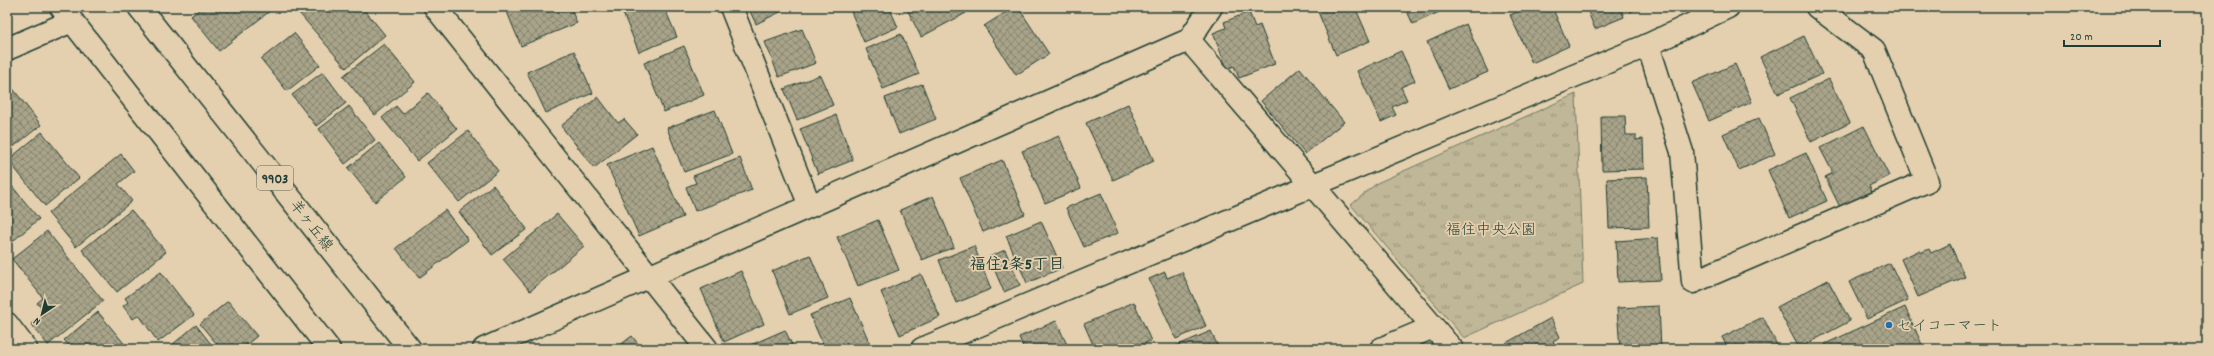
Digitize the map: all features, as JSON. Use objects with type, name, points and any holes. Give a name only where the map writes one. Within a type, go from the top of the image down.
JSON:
[{"type":"street","name":"羊ヶ丘線","points":[[139,7],[410,349]]},
{"type":"street","points":[[435,7],[707,349]]},
{"type":"street","points":[[731,7],[810,206]]},
{"type":"street","points":[[484,349],[1189,40],[1211,7]]},
{"type":"street","points":[[922,349],[1312,184],[1648,45],[1728,7]]},
{"type":"street","points":[[1648,45],[1682,152],[1693,282],[1927,181],[1874,50],[1817,7]]},
{"type":"street","points":[[7,49],[66,14],[329,349]]},
{"type":"street","points":[[1189,40],[1452,349]]},
{"type":"street","points":[[7,324],[26,349]]},
{"type":"street","points":[[1381,349],[1433,327]]},
{"type":"green space","name":"福住中央公園","points":[[1576,94],[1583,284],[1464,338],[1351,205],[1377,183]]},
{"type":"building","points":[[203,7],[275,7],[219,51],[191,16]]},
{"type":"building","points":[[294,7],[362,7],[385,35],[346,68]]},
{"type":"building","points":[[505,7],[570,7],[577,23],[521,46]]},
{"type":"building","points":[[633,7],[664,7],[677,37],[639,52],[622,11]]},
{"type":"building","points":[[748,7],[790,7],[756,24]]},
{"type":"building","points":[[849,7],[889,7],[898,27],[864,42]]},
{"type":"building","points":[[906,7],[963,7],[966,13],[921,37]]},
{"type":"building","points":[[1014,7],[1018,7],[1049,54],[1016,75],[984,26]]},
{"type":"building","points":[[1316,7],[1355,7],[1370,41],[1336,55]]},
{"type":"building","points":[[1405,7],[1450,7],[1413,24]]},
{"type":"building","points":[[1528,7],[1552,7],[1569,46],[1532,63],[1510,15]]},
{"type":"building","points":[[1586,7],[1620,7],[1624,17],[1595,29]]},
{"type":"building","points":[[1627,7],[1642,7],[1630,12]]},
{"type":"building","points":[[1249,12],[1255,27],[1260,25],[1275,64],[1239,78],[1234,66],[1227,69],[1213,33],[1226,28],[1224,22]]},
{"type":"building","points":[[1466,24],[1488,72],[1449,89],[1427,42]]},
{"type":"building","points":[[802,29],[816,63],[779,77],[765,42]]},
{"type":"building","points":[[294,33],[320,65],[287,91],[261,59]]},
{"type":"building","points":[[901,34],[919,74],[883,89],[866,49]]},
{"type":"building","points":[[1804,36],[1822,74],[1778,94],[1760,57]]},
{"type":"building","points":[[384,44],[415,82],[375,115],[343,76]]},
{"type":"building","points":[[684,46],[704,95],[664,112],[644,63]]},
{"type":"building","points":[[574,51],[593,93],[546,113],[527,72]]},
{"type":"building","points":[[1401,51],[1415,81],[1401,87],[1407,100],[1392,107],[1396,115],[1381,122],[1357,71]]},
{"type":"building","points":[[1735,64],[1752,102],[1709,121],[1692,83]]},
{"type":"building","points":[[1300,68],[1344,122],[1305,154],[1261,101]]},
{"type":"building","points":[[323,72],[346,103],[316,126],[292,95]]},
{"type":"building","points":[[820,75],[833,105],[797,120],[784,89]]},
{"type":"building","points":[[1829,79],[1850,123],[1811,142],[1790,98]]},
{"type":"building","points":[[7,81],[41,125],[7,152]]},
{"type":"building","points":[[922,84],[936,119],[899,134],[885,98]]},
{"type":"building","points":[[428,93],[457,129],[417,161],[382,118],[396,106],[403,114]]},
{"type":"building","points":[[598,97],[618,123],[624,119],[637,134],[594,168],[561,126]]},
{"type":"building","points":[[1128,104],[1154,161],[1113,180],[1086,123]]},
{"type":"building","points":[[349,106],[375,140],[345,164],[319,129]]},
{"type":"building","points":[[715,110],[732,154],[684,172],[667,128]]},
{"type":"building","points":[[836,115],[853,160],[818,174],[800,129]]},
{"type":"building","points":[[1601,116],[1625,116],[1626,135],[1636,135],[1636,140],[1643,139],[1644,169],[1602,170]]},
{"type":"building","points":[[1759,118],[1775,154],[1739,170],[1723,134]]},
{"type":"building","points":[[1864,126],[1889,176],[1869,186],[1876,199],[1844,215],[1825,177],[1833,173],[1820,148]]},
{"type":"building","points":[[468,131],[498,171],[459,202],[427,163]]},
{"type":"building","points":[[42,132],[79,178],[45,206],[8,160]]},
{"type":"building","points":[[1059,136],[1081,188],[1045,203],[1022,151]]},
{"type":"building","points":[[379,143],[406,177],[375,202],[348,168]]},
{"type":"building","points":[[652,146],[683,217],[639,236],[607,165]]},
{"type":"building","points":[[1806,153],[1827,201],[1789,218],[1768,170]]},
{"type":"building","points":[[121,154],[134,171],[118,184],[132,201],[76,247],[48,213]]},
{"type":"building","points":[[740,158],[752,190],[695,211],[686,187],[696,183],[693,176]]},
{"type":"building","points":[[1002,160],[1025,214],[983,232],[960,178]]},
{"type":"building","points":[[1647,177],[1649,227],[1609,228],[1607,179]]},
{"type":"building","points":[[7,180],[39,219],[7,246]]},
{"type":"building","points":[[493,185],[527,229],[492,255],[459,212]]},
{"type":"building","points":[[1101,193],[1118,233],[1084,247],[1066,208]]},
{"type":"building","points":[[933,196],[954,247],[922,260],[900,210]]},
{"type":"building","points":[[131,210],[166,252],[117,292],[82,250]]},
{"type":"building","points":[[445,210],[468,240],[419,278],[396,248]]},
{"type":"building","points":[[557,214],[584,246],[530,291],[503,259]]},
{"type":"building","points":[[878,220],[899,270],[858,286],[837,237]]},
{"type":"building","points":[[1041,221],[1062,268],[1027,283],[1006,236]]},
{"type":"building","points":[[47,231],[103,301],[48,345],[31,324],[45,313],[37,303],[43,298],[12,259]]},
{"type":"building","points":[[1658,238],[1661,280],[1618,282],[1616,241]]},
{"type":"building","points":[[1950,244],[1965,277],[1918,297],[1901,259],[1920,250],[1920,253],[1929,249],[1931,253]]},
{"type":"building","points":[[974,246],[991,289],[956,303],[939,260]]},
{"type":"building","points":[[1005,250],[1020,285],[1004,292],[989,257]]},
{"type":"building","points":[[810,255],[828,298],[790,314],[772,271]]},
{"type":"building","points":[[1890,263],[1908,300],[1867,319],[1849,282]]},
{"type":"building","points":[[741,271],[764,324],[724,342],[701,289]]},
{"type":"building","points":[[161,272],[194,315],[158,342],[139,315],[133,319],[123,306],[128,302],[125,298]]},
{"type":"building","points":[[1165,272],[1167,278],[1182,272],[1206,326],[1176,339],[1149,279]]},
{"type":"building","points":[[921,274],[940,317],[900,335],[881,292]]},
{"type":"building","points":[[1828,280],[1850,321],[1799,348],[1777,307]]},
{"type":"building","points":[[850,298],[871,346],[864,349],[825,349],[810,315]]},
{"type":"building","points":[[228,301],[257,336],[241,349],[221,349],[200,324]]},
{"type":"building","points":[[1134,302],[1151,341],[1131,349],[1095,349],[1084,324]]},
{"type":"building","points":[[1659,306],[1661,349],[1620,349],[1617,308]]},
{"type":"building","name":"セイコーマート","points":[[1905,307],[1924,349],[1828,349],[1825,344]]},
{"type":"building","points":[[98,312],[127,347],[124,349],[72,349],[64,340]]},
{"type":"building","points":[[1763,317],[1779,349],[1728,349],[1722,337]]},
{"type":"building","points":[[1551,318],[1560,337],[1553,341],[1557,349],[1509,349],[1506,343]]},
{"type":"building","points":[[1056,321],[1069,349],[1024,349],[1019,337]]},
{"type":"building","points":[[196,325],[215,349],[167,349]]},
{"type":"building","points":[[785,330],[794,349],[747,349],[746,347]]},
{"type":"building","points":[[1211,331],[1219,349],[1169,349]]},
{"type":"building","points":[[632,336],[642,349],[615,349]]},
{"type":"place","name":"セイコーマート","points":[[1889,325]]},
{"type":"district","name":"福住2条5丁目","points":[[1017,263]]}]
